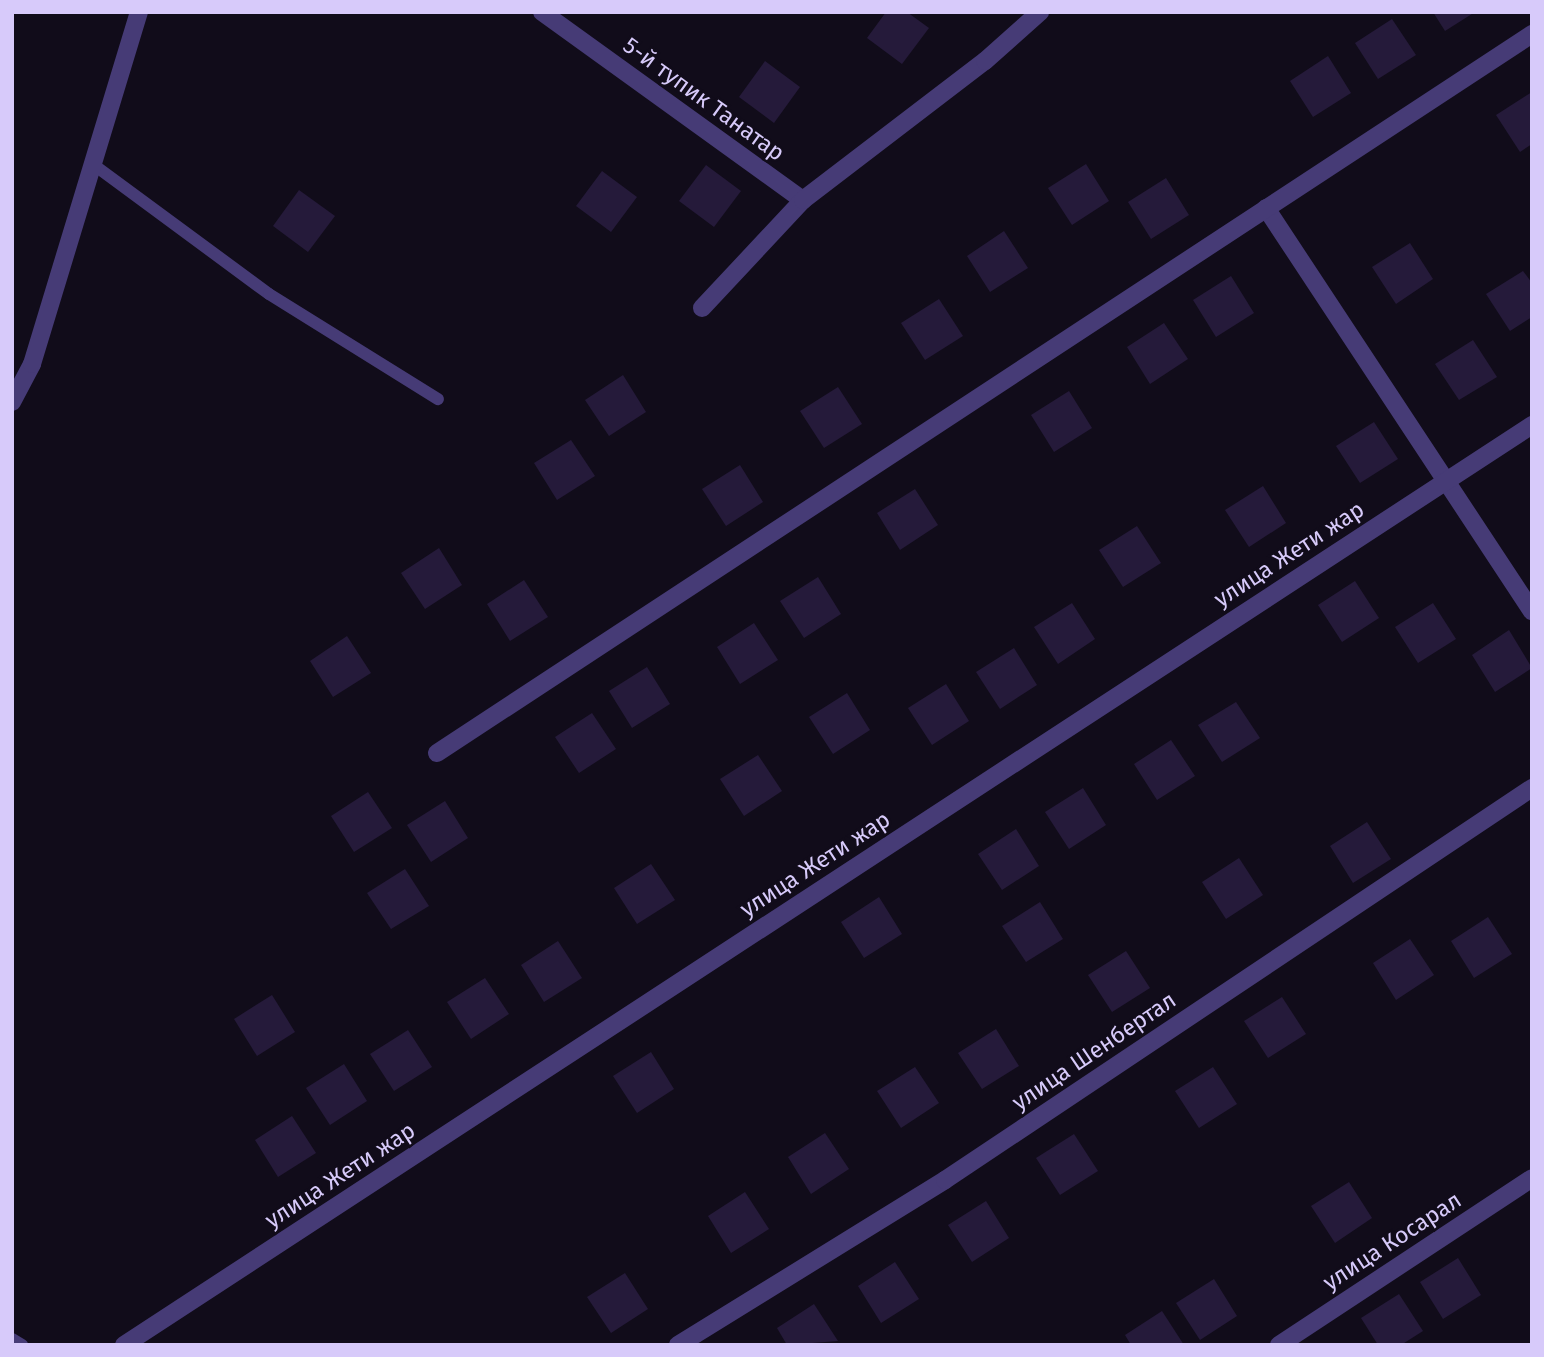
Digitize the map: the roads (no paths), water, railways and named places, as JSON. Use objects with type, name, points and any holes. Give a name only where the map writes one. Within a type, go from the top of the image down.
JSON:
[{"type":"street","points":[[12,402],[32,364],[139,12]]},
{"type":"street","name":"5-й тупик Танатар","points":[[542,12],[803,200]]},
{"type":"street","points":[[702,308],[803,200],[985,61],[1040,12]]},
{"type":"street","points":[[437,753],[1532,34]]},
{"type":"street","points":[[1266,208],[1532,611]]},
{"type":"street","name":"улица Жети жар","points":[[124,1345],[1532,425]]},
{"type":"street","name":"улица Шенбертал","points":[[678,1345],[945,1180],[1532,788]]},
{"type":"street","name":"улица Косарал","points":[[1279,1345],[1532,1178]]},
{"type":"lane","points":[[94,164],[269,294],[438,399]]},
{"type":"lane","points":[[12,1339],[22,1345]]}]
